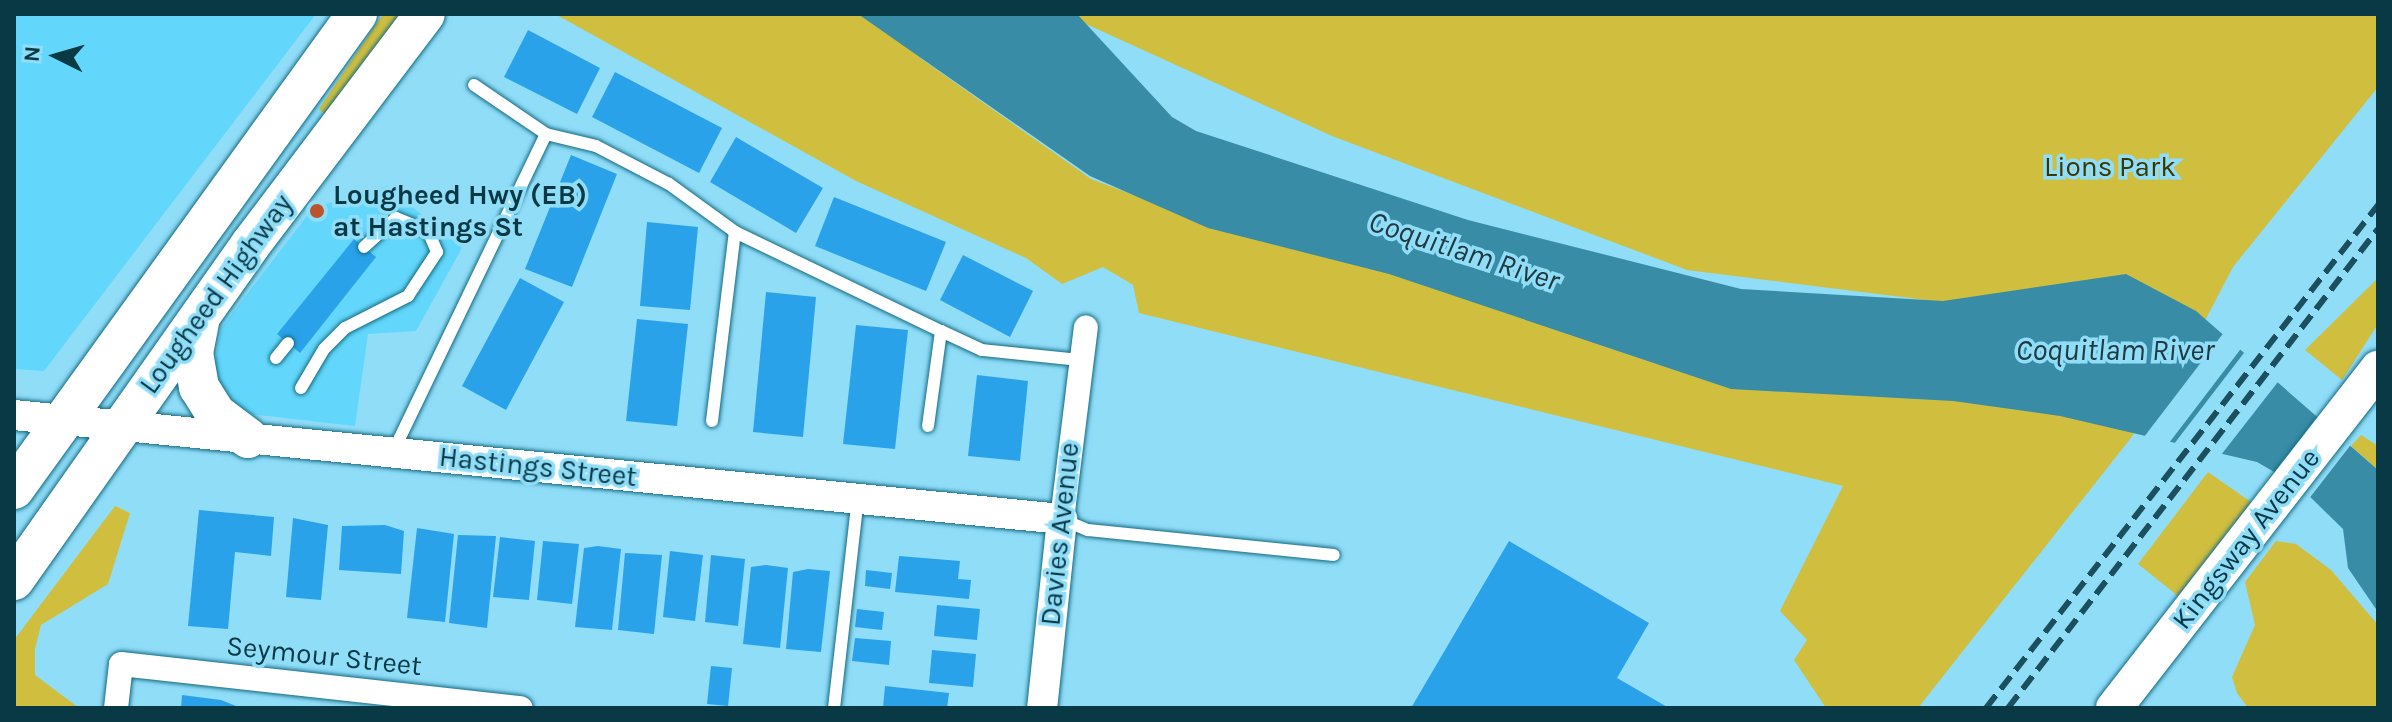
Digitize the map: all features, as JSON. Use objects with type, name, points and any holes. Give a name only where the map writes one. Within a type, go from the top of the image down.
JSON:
[{"type":"main road","name":"Lougheed Highway","points":[[14,489],[357,14]]},
{"type":"main road","name":"Lougheed Highway","points":[[14,580],[202,313],[425,14]]},
{"type":"main road","points":[[202,313],[193,353],[199,387],[216,414],[248,438]]},
{"type":"main road","name":"Kingsway Avenue","points":[[2114,708],[2368,382]]},
{"type":"street","name":"Davies Avenue","points":[[1042,708],[1078,360],[1086,327]]},
{"type":"street","name":"Hastings Street","points":[[14,415],[1062,519]]},
{"type":"street","name":"Seymour Street","points":[[116,708],[121,664],[521,708]]},
{"type":"lane","points":[[474,85],[546,134],[596,146],[669,184],[735,232],[982,350],[1078,360]]},
{"type":"lane","points":[[392,452],[546,134]]},
{"type":"lane","points":[[301,388],[324,349],[345,328],[408,296],[437,252],[428,231],[396,218],[364,247]]},
{"type":"lane","points":[[712,421],[735,232]]},
{"type":"lane","points":[[928,426],[941,331]]},
{"type":"lane","points":[[276,358],[288,343]]},
{"type":"lane","points":[[834,708],[858,498]]},
{"type":"lane","points":[[1062,519],[1088,530],[1334,555]]},
{"type":"shaded area","points":[[14,14],[316,14],[44,371],[14,369]]},
{"type":"shaded area","points":[[387,186],[462,248],[416,331],[368,334],[355,426],[240,413],[212,378],[221,328],[313,208]]},
{"type":"green space","points":[[383,14],[404,14],[326,115],[319,109]]},
{"type":"green space","points":[[555,14],[871,14],[923,60],[1091,179],[1235,233],[2100,414],[2134,434],[1918,708],[1826,708],[1794,660],[1807,640],[1780,611],[1843,486],[1139,313],[1133,285],[1103,267],[1062,284],[1026,258],[856,181]]},
{"type":"green space","name":"Lions Park","points":[[1064,14],[2378,14],[2378,87],[2233,267],[2198,334],[1687,270],[1332,136]]},
{"type":"green space","points":[[2378,278],[2378,324],[2342,380],[2305,350]]},
{"type":"green space","points":[[2361,435],[2378,446],[2378,470],[2351,446]]},
{"type":"green space","points":[[2208,472],[2251,502],[2178,596],[2138,564]]},
{"type":"green space","points":[[115,506],[130,513],[108,584],[41,625],[35,649],[35,675],[79,708],[14,708],[14,640]]},
{"type":"green space","points":[[2276,541],[2296,544],[2331,570],[2378,625],[2378,708],[2248,708],[2237,693],[2232,677],[2255,625],[2245,582]]},
{"type":"water","name":"Coquitlam River","points":[[858,14],[1077,14],[1172,117],[1196,131],[1468,220],[1741,289],[1943,301],[2126,274],[2196,311],[2378,470],[2378,612],[2348,568],[2343,529],[2300,487],[2257,462],[2060,416],[1953,401],[1731,389],[1389,274],[1208,228],[1090,176]]},
{"type":"pier","points":[[2225,331],[2243,346],[2169,443],[2144,437]]},
{"type":"pier","points":[[2247,349],[2281,378],[2221,455],[2174,444]]},
{"type":"pier","points":[[2320,413],[2353,442],[2308,500],[2272,475]]},
{"type":"building","points":[[528,30],[600,68],[577,114],[504,77]]},
{"type":"building","points":[[615,72],[722,128],[699,173],[592,117]]},
{"type":"building","points":[[736,137],[823,188],[796,233],[710,182]]},
{"type":"building","points":[[571,155],[617,174],[572,287],[525,269]]},
{"type":"building","points":[[834,197],[946,242],[926,291],[815,246]]},
{"type":"building","points":[[647,222],[698,227],[690,310],[640,306]]},
{"type":"building","points":[[354,239],[376,257],[300,353],[277,334]]},
{"type":"building","points":[[963,255],[1033,291],[1010,337],[940,300]]},
{"type":"building","points":[[520,278],[564,302],[506,410],[462,386]]},
{"type":"building","points":[[766,292],[816,297],[803,437],[753,432]]},
{"type":"building","points":[[637,319],[688,324],[677,426],[626,421]]},
{"type":"building","points":[[856,325],[908,330],[895,449],[843,444]]},
{"type":"building","points":[[977,375],[1028,381],[1020,461],[968,456]]},
{"type":"building","points":[[199,510],[274,517],[271,556],[235,552],[228,629],[188,626]]},
{"type":"building","points":[[293,518],[328,525],[321,600],[286,597]]},
{"type":"building","points":[[385,525],[404,531],[401,574],[339,570],[342,526]]},
{"type":"building","points":[[417,528],[454,534],[445,622],[407,618]]},
{"type":"building","points":[[458,535],[496,536],[487,628],[449,623]]},
{"type":"building","points":[[500,537],[535,541],[529,600],[493,597]]},
{"type":"building","points":[[543,541],[579,544],[572,604],[537,600]]},
{"type":"building","points":[[1509,541],[1649,623],[1617,678],[1669,708],[1411,708]]},
{"type":"building","points":[[584,548],[621,549],[612,630],[575,627]]},
{"type":"building","points":[[670,551],[703,555],[695,621],[663,617]]},
{"type":"building","points":[[625,553],[662,555],[654,634],[618,630]]},
{"type":"building","points":[[711,555],[745,559],[738,626],[705,622]]},
{"type":"building","points":[[899,556],[960,561],[958,579],[971,580],[969,599],[895,592]]},
{"type":"building","points":[[766,565],[788,568],[780,648],[743,644],[751,567]]},
{"type":"building","points":[[808,569],[830,571],[821,652],[786,649],[793,572]]},
{"type":"building","points":[[866,570],[892,573],[890,589],[865,586]]},
{"type":"building","points":[[937,605],[980,609],[977,640],[934,636]]},
{"type":"building","points":[[857,609],[884,612],[882,630],[855,627]]},
{"type":"building","points":[[855,638],[891,641],[889,665],[852,661]]},
{"type":"building","points":[[932,650],[976,654],[973,687],[929,683]]},
{"type":"building","points":[[711,666],[732,668],[728,706],[707,704]]},
{"type":"building","points":[[885,686],[949,693],[947,708],[883,708]]},
{"type":"building","points":[[182,695],[221,700],[241,708],[181,708]]},
{"type":"railway","points":[[1986,708],[2378,205]]},
{"type":"railway","points":[[2008,708],[2378,229]]},
{"type":"place","name":"Lougheed Hwy (EB) at Hastings St","points":[[317,211]]}]
